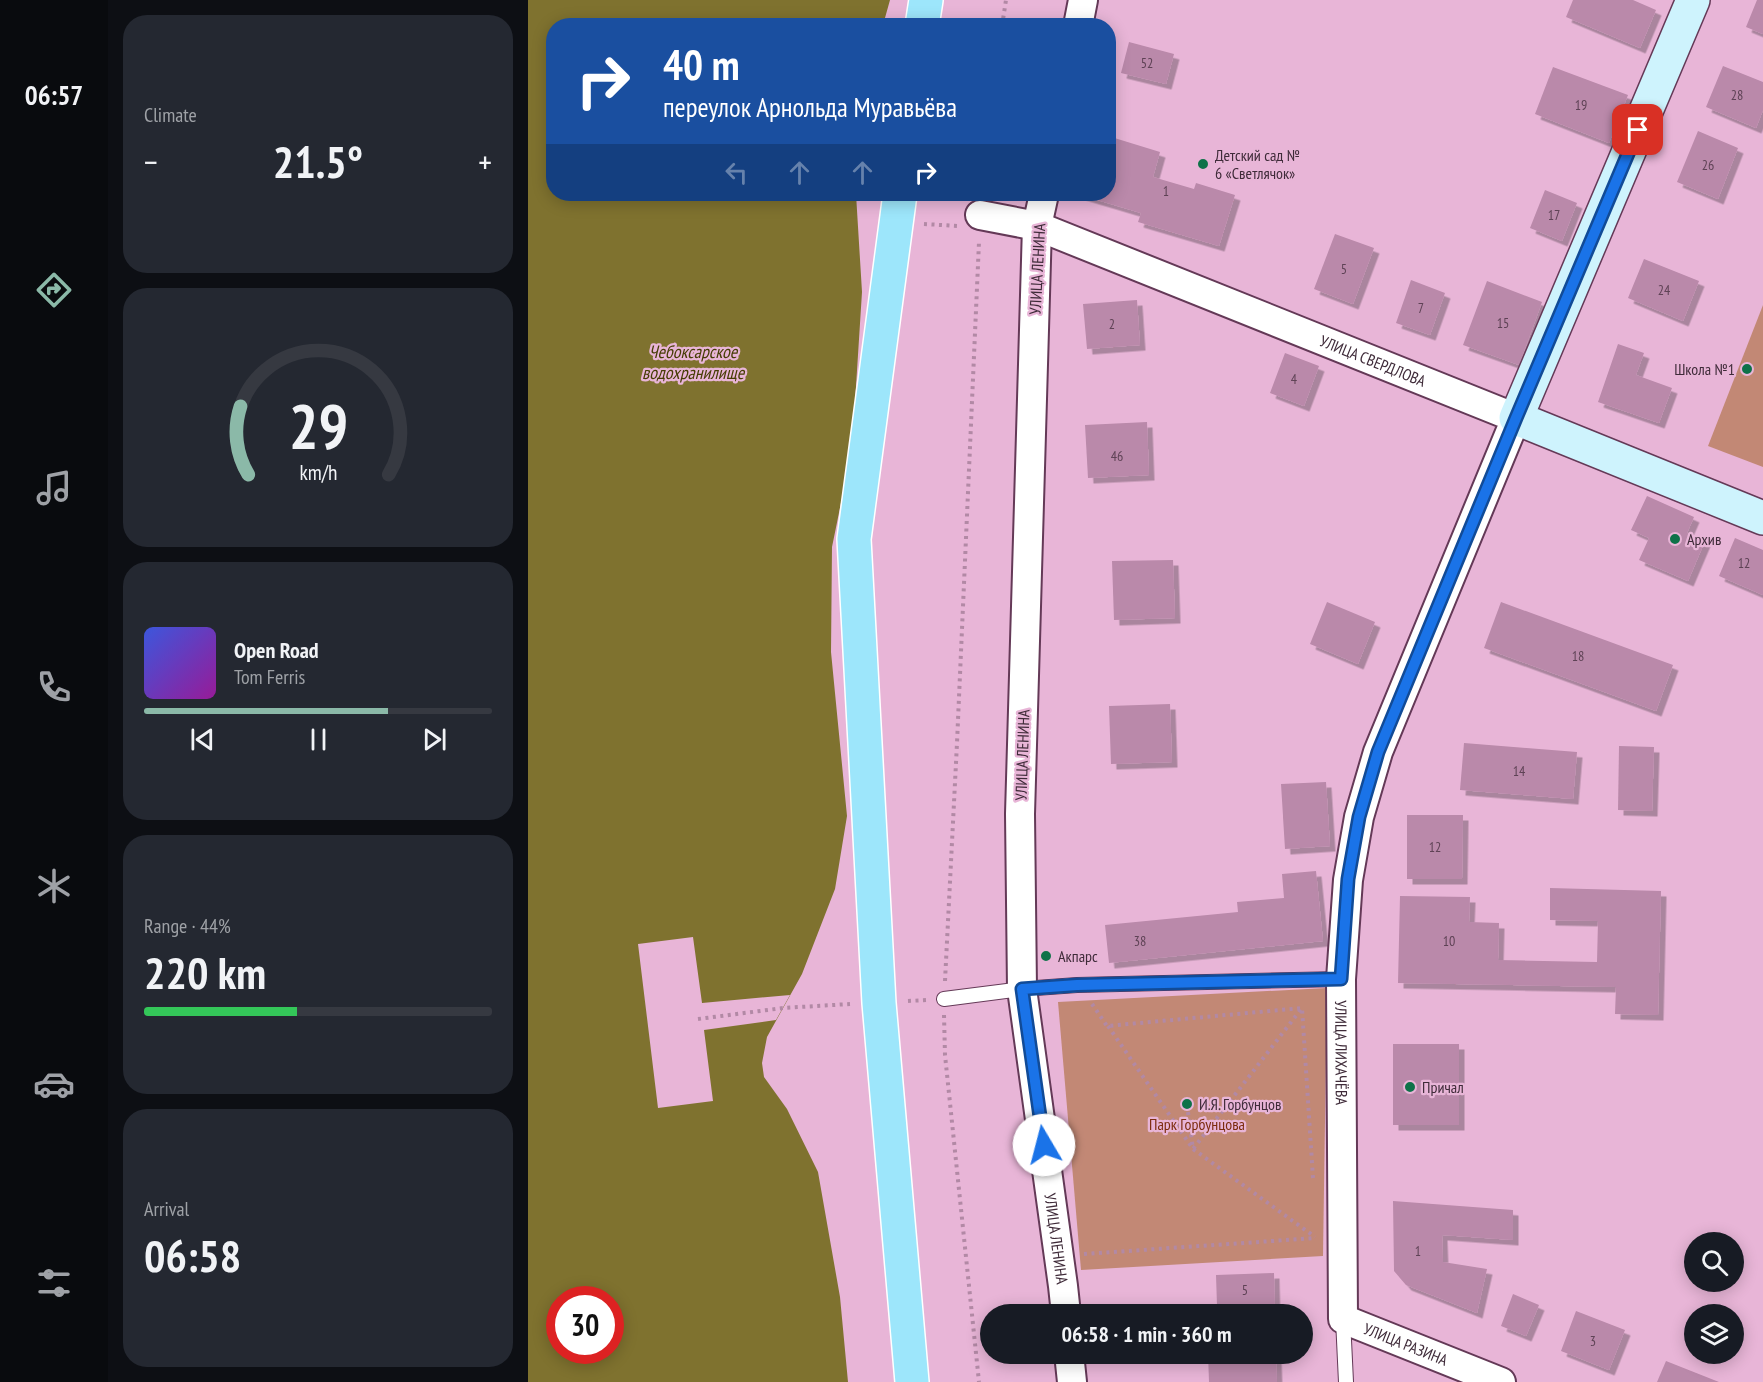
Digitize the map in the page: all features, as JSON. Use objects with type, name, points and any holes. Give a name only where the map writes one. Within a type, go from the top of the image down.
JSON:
[{"type":"main road","points":[[923,18],[926,0]]},
{"type":"main road","name":"УЛИЦА ЛИХАЧЁВА","points":[[1516,418],[1693,0]]},
{"type":"main road","points":[[898,208],[854,539],[879,1003],[912,1382]]},
{"type":"main road","name":"УЛИЦА СВЕРДЛОВА","points":[[1516,418],[1763,518]]},
{"type":"street","points":[[1080,18],[1083,0]]},
{"type":"street","name":"УЛИЦА ЛЕНИНА","points":[[1042,201],[1037,226],[1020,814],[1022,989],[1065,1304]]},
{"type":"street","name":"УЛИЦА СВЕРДЛОВА","points":[[980,221],[1037,226],[1516,418]]},
{"type":"street","name":"УЛИЦА ЛИХАЧЁВА","points":[[1343,1319],[1341,979],[1348,879],[1359,817],[1378,752],[1516,418]]},
{"type":"street","name":"УЛИЦА РАЗИНА","points":[[1343,1319],[1501,1382]]},
{"type":"street","points":[[1070,1364],[1072,1382]]},
{"type":"lane","points":[[944,999],[1077,985],[1341,979]]},
{"type":"lane","name":"УЛИЦА ЛИХАЧЁВА","points":[[1343,1319],[1346,1382]]},
{"type":"path","points":[[1003,18],[1006,0]]},
{"type":"path","points":[[898,208],[980,221],[944,999],[945,1055],[979,1382]]},
{"type":"path","points":[[1077,985],[1193,1149],[1317,1238]]},
{"type":"path","points":[[699,1019],[783,1008],[879,1003]]},
{"type":"path","points":[[1107,1026],[1302,1008]]},
{"type":"path","points":[[1193,1149],[1302,1008]]},
{"type":"path","points":[[1302,1008],[1313,1180]]},
{"type":"path","points":[[1188,1112],[1193,1149]]},
{"type":"path","points":[[1316,1227],[1317,1238]]},
{"type":"path","points":[[1059,1256],[1317,1238]]},
{"type":"green space","name":"Школа №1","points":[[1763,305],[1763,467],[1708,446]]},
{"type":"green space","name":"Парк Горбунцова","points":[[1327,988],[1323,1256],[1081,1270],[1058,1002]]},
{"type":"water","name":"Чебоксарское водохранилище","points":[[528,0],[890,0],[885,18],[546,18],[546,201],[856,201],[862,292],[852,449],[832,547],[831,652],[847,816],[835,889],[802,974],[767,1037],[762,1063],[764,1077],[787,1109],[818,1172],[840,1297],[848,1382],[528,1382]]},
{"type":"pier","points":[[693,937],[702,1003],[790,995],[776,1020],[704,1030],[713,1101],[658,1108],[638,944]]},
{"type":"building","points":[[1573,0],[1633,0],[1656,10],[1640,48],[1566,17]]},
{"type":"building","points":[[1757,0],[1763,0],[1763,34],[1746,27]]},
{"type":"building","points":[[1129,42],[1174,54],[1166,84],[1121,73]]},
{"type":"building","points":[[1723,66],[1763,82],[1763,110],[1756,128],[1706,107]]},
{"type":"building","points":[[1553,67],[1628,95],[1609,143],[1535,114]]},
{"type":"building","points":[[1698,131],[1738,148],[1718,199],[1677,182]]},
{"type":"building","points":[[1116,138],[1160,152],[1153,177],[1194,189],[1196,183],[1235,195],[1219,246],[1138,222],[1141,213],[1101,201],[1116,201]]},
{"type":"building","points":[[1545,190],[1577,203],[1562,241],[1530,228]]},
{"type":"building","points":[[1335,234],[1374,248],[1353,304],[1314,289]]},
{"type":"building","points":[[1644,259],[1699,281],[1683,321],[1628,298]]},
{"type":"building","points":[[1411,280],[1445,293],[1430,335],[1396,323]]},
{"type":"building","points":[[1487,281],[1542,302],[1519,365],[1463,345]]},
{"type":"building","points":[[1137,300],[1140,345],[1087,349],[1083,304]]},
{"type":"building","points":[[1618,344],[1644,353],[1636,375],[1672,388],[1659,423],[1598,402]]},
{"type":"building","points":[[1285,353],[1319,366],[1304,406],[1270,393]]},
{"type":"building","points":[[1147,422],[1149,475],[1088,478],[1085,425]]},
{"type":"building","name":"Архив","points":[[1647,496],[1694,517],[1687,533],[1705,541],[1688,581],[1639,560],[1649,538],[1631,530]]},
{"type":"building","points":[[1735,538],[1763,550],[1763,595],[1719,576]]},
{"type":"building","points":[[1173,560],[1175,618],[1114,620],[1112,561]]},
{"type":"building","points":[[1327,602],[1375,622],[1358,664],[1310,644]]},
{"type":"building","points":[[1501,602],[1673,665],[1656,711],[1484,648]]},
{"type":"building","points":[[1170,704],[1172,762],[1111,764],[1109,706]]},
{"type":"building","points":[[1464,743],[1577,752],[1573,799],[1460,790]]},
{"type":"building","points":[[1619,746],[1654,747],[1652,811],[1618,810]]},
{"type":"building","points":[[1326,782],[1330,846],[1285,849],[1281,784]]},
{"type":"building","points":[[1407,815],[1463,815],[1462,879],[1407,879]]},
{"type":"building","points":[[1316,871],[1323,941],[1109,963],[1105,925],[1238,912],[1237,902],[1284,898],[1282,874]]},
{"type":"building","points":[[1550,888],[1661,891],[1658,1015],[1615,1014],[1616,987],[1398,983],[1400,896],[1470,897],[1469,922],[1499,923],[1498,960],[1597,962],[1598,921],[1550,920]]},
{"type":"building","points":[[1393,1044],[1459,1044],[1459,1125],[1393,1125]]},
{"type":"building","points":[[1393,1201],[1513,1210],[1513,1240],[1442,1235],[1443,1262],[1487,1269],[1477,1313],[1406,1285],[1394,1271]]},
{"type":"building","points":[[1274,1273],[1275,1304],[1217,1304],[1216,1275]]},
{"type":"building","points":[[1513,1294],[1539,1305],[1526,1336],[1501,1326]]},
{"type":"building","points":[[1576,1311],[1625,1330],[1609,1370],[1561,1351]]},
{"type":"building","points":[[1666,1361],[1719,1382],[1657,1382]]},
{"type":"building","points":[[1208,1364],[1276,1364],[1277,1382],[1209,1382]]},
{"type":"place","name":"Детский сад № 6 «Светлячок»","points":[[1203,164]]},
{"type":"place","name":"Школа №1","points":[[1747,369]]},
{"type":"place","name":"Архив","points":[[1675,539]]},
{"type":"place","name":"Акпарс","points":[[1046,956]]},
{"type":"place","name":"Причал","points":[[1410,1087]]},
{"type":"place","name":"И.Я. Горбунцов","points":[[1187,1104]]},
{"type":"route","points":[[1044,1145],[1022,989],[1077,985],[1341,979],[1348,879],[1359,817],[1378,752],[1511,429],[1638,130]]}]
